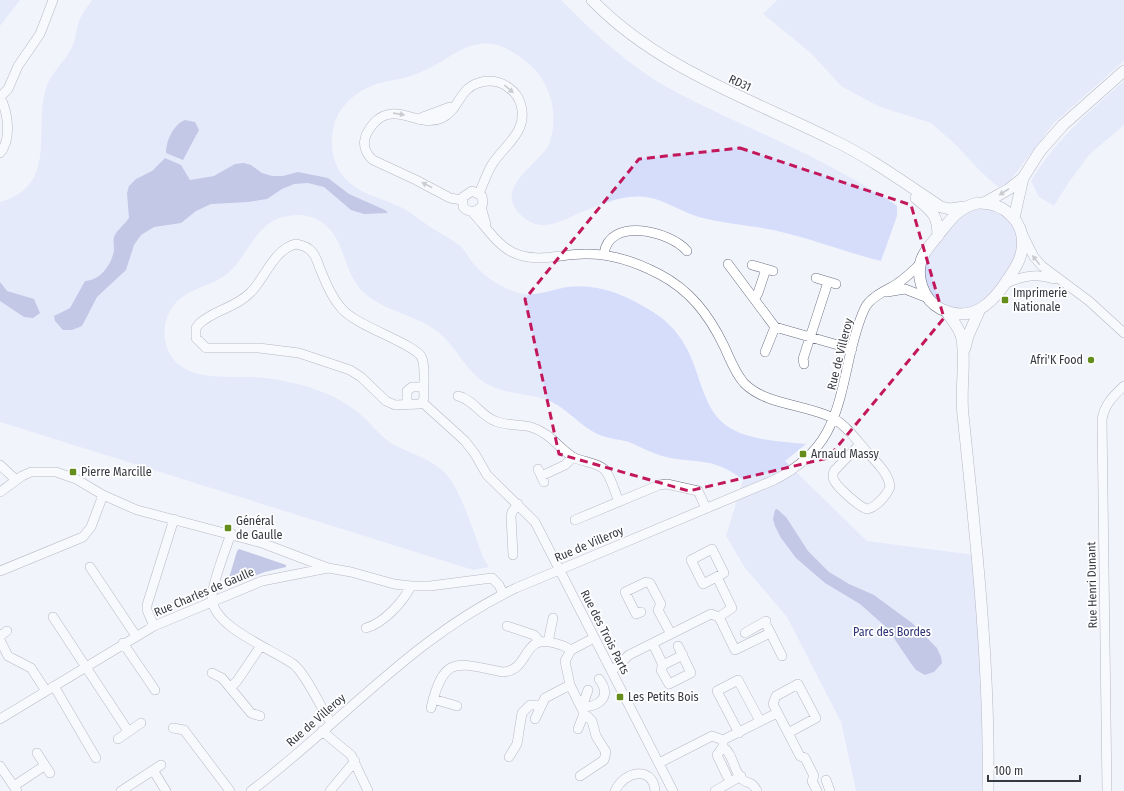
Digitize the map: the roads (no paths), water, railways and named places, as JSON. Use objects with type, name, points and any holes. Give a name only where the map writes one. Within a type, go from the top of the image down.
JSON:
[{"type":"main road","name":"RD31","points":[[592,0],[628,31],[676,65],[702,80],[836,142],[940,207],[950,209],[964,207]]},
{"type":"main road","points":[[984,203],[1003,208],[1014,218],[1022,232],[1022,248],[1020,257],[1006,283],[995,298],[980,309],[963,314],[954,314],[946,311],[928,298],[921,282],[921,263],[923,257],[953,216],[964,207],[984,203],[995,198],[1022,178],[1040,152],[1063,125],[1124,71]]},
{"type":"main road","name":"RD31","points":[[889,174],[936,217],[938,236]]},
{"type":"main road","points":[[1014,218],[1022,178]]},
{"type":"main road","points":[[963,357],[968,336],[980,309]]},
{"type":"main road","points":[[946,311],[959,332],[963,357],[962,408],[978,555],[985,658],[988,736],[988,791]]},
{"type":"street","points":[[0,153],[6,144],[7,136],[4,105],[0,97],[8,89],[18,66],[40,34],[53,0]]},
{"type":"street","points":[[462,200],[450,198],[373,160],[368,156],[364,143],[365,137],[371,126],[381,117],[398,113],[420,120],[436,121],[446,116],[454,108],[468,88],[478,82],[490,80],[508,87],[517,96],[522,109],[520,129],[513,141],[493,163],[479,193]]},
{"type":"street","points":[[462,200],[468,192],[479,193]]},
{"type":"street","points":[[479,193],[483,200],[481,207],[487,228]]},
{"type":"street","points":[[462,200],[464,207],[472,212],[504,248],[516,254],[530,258],[553,258],[574,254],[604,254],[646,268],[669,280],[686,292],[711,320],[737,373],[745,384],[755,393],[766,398],[800,406],[833,418],[843,425],[860,444],[882,470],[890,483],[890,487],[886,494],[874,506],[868,509],[861,508],[835,482],[833,476],[834,471],[860,444]]},
{"type":"street","points":[[472,212],[481,207]]},
{"type":"street","points":[[604,254],[605,247],[611,238],[620,233],[631,230],[647,232],[669,239],[682,245],[688,251]]},
{"type":"street","points":[[1022,232],[1034,257],[1059,280],[1089,301],[1124,333]]},
{"type":"street","points":[[302,244],[312,251],[328,289],[341,308],[348,315],[369,328],[411,348],[419,354],[423,364],[422,402],[407,405],[390,403],[360,376],[338,365],[299,353],[259,348],[206,348],[196,338],[196,328],[202,320],[229,308],[249,294],[285,248],[291,245],[302,244]]},
{"type":"street","name":"Rue de Villeroy","points":[[251,791],[429,640],[463,616],[502,594],[774,480],[794,468],[810,455],[822,441],[833,418],[841,399],[852,349],[867,306],[875,297],[899,283],[921,263]]},
{"type":"street","points":[[728,264],[755,298],[775,327],[852,349]]},
{"type":"street","points":[[752,265],[770,270],[755,298]]},
{"type":"street","points":[[1006,283],[1019,278],[1040,274],[1059,280]]},
{"type":"street","points":[[804,364],[803,359],[810,337],[832,283],[816,278]]},
{"type":"street","points":[[880,294],[905,289],[928,298]]},
{"type":"street","points":[[765,352],[775,327]]},
{"type":"street","name":"Rue Henri Dunant","points":[[1107,791],[1102,420],[1103,412],[1108,403],[1124,386]]},
{"type":"street","points":[[407,405],[407,391],[412,387],[423,387]]},
{"type":"street","points":[[458,396],[464,397],[483,414],[496,422],[523,426],[541,431],[553,439],[573,457],[604,469],[619,502]]},
{"type":"street","name":"Rue des Trois Parts","points":[[422,402],[465,441],[476,454],[487,475],[535,522],[673,791]]},
{"type":"street","points":[[541,476],[565,466],[573,457]]},
{"type":"street","points":[[0,465],[15,479]]},
{"type":"street","points":[[0,492],[15,479],[31,472],[56,472],[76,479],[103,495],[137,510],[269,545],[328,568]]},
{"type":"street","points":[[575,520],[659,485],[666,484],[698,491],[706,508]]},
{"type":"street","points":[[0,571],[83,537],[91,527],[103,495]]},
{"type":"street","points":[[513,555],[511,516],[518,504]]},
{"type":"street","points":[[154,626],[147,610],[147,605],[174,519]]},
{"type":"street","points":[[231,534],[213,591],[212,600],[218,613],[228,623],[260,647],[294,665],[331,723]]},
{"type":"street","points":[[90,567],[136,636]]},
{"type":"street","name":"Rue Charles de Gaulle","points":[[0,718],[154,626],[262,580],[328,568],[351,572],[394,584],[411,586],[430,586],[492,578],[499,585],[502,594]]},
{"type":"street","points":[[716,577],[732,608],[718,617]]},
{"type":"street","points":[[641,612],[636,614],[625,592],[646,582],[650,583],[661,604],[658,610],[671,634]]},
{"type":"street","points":[[366,628],[374,625],[401,601],[411,586]]},
{"type":"street","points":[[612,671],[629,656],[711,614],[718,617],[735,650],[762,637],[768,627]]},
{"type":"street","points":[[53,617],[128,731]]},
{"type":"street","points":[[548,642],[553,618]]},
{"type":"street","points":[[507,626],[534,635],[537,638],[537,642]]},
{"type":"street","points":[[757,627],[762,637]]},
{"type":"street","points":[[745,633],[757,627],[768,627]]},
{"type":"street","points":[[768,627],[782,656]]},
{"type":"street","points":[[582,707],[574,697],[565,661],[571,650],[594,638]]},
{"type":"street","points":[[0,640],[8,656],[31,668],[50,688],[96,758]]},
{"type":"street","points":[[457,706],[432,704],[439,680],[449,668],[463,664],[509,672],[519,666],[528,649],[537,642],[548,642],[566,646],[571,650]]},
{"type":"street","points":[[123,644],[154,686]]},
{"type":"street","points":[[653,644],[664,665]]},
{"type":"street","points":[[230,688],[237,681],[260,647]]},
{"type":"street","points":[[680,651],[691,672],[668,684],[661,670],[664,665],[680,651]]},
{"type":"street","points":[[212,673],[222,678],[251,713],[260,716]]},
{"type":"street","points":[[582,707],[597,704],[603,698],[604,689],[599,679]]},
{"type":"street","points":[[739,733],[717,691],[738,680],[760,721]]},
{"type":"street","points":[[788,733],[816,718],[798,684],[774,698],[773,704],[777,712],[800,756],[805,758],[814,776],[812,781],[817,791]]},
{"type":"street","points":[[536,719],[541,705],[548,696],[570,685]]},
{"type":"street","points":[[578,729],[583,716],[582,707],[588,690]]},
{"type":"street","points":[[509,757],[517,744],[522,713],[530,705],[541,705]]},
{"type":"street","points":[[727,776],[717,755],[723,744],[739,733],[777,712]]},
{"type":"street","points":[[580,776],[604,760],[606,752],[596,736],[592,721],[587,716],[583,716]]},
{"type":"street","points":[[118,739],[141,723]]},
{"type":"street","points":[[173,728],[184,730],[230,791]]},
{"type":"street","points":[[322,731],[355,760],[368,791]]},
{"type":"street","points":[[658,763],[712,736],[723,744],[743,780],[753,784],[757,791]]},
{"type":"street","points":[[37,753],[50,774]]},
{"type":"street","points":[[330,791],[355,760]]},
{"type":"street","points":[[121,791],[161,765]]},
{"type":"street","points":[[0,766],[15,789],[44,766]]},
{"type":"street","points":[[153,770],[166,791]]},
{"type":"street","points":[[615,791],[627,776],[635,773],[645,775],[650,779],[655,791]]},
{"type":"street","points":[[715,791],[741,776]]},
{"type":"street","points":[[826,780],[831,791]]},
{"type":"water","points":[[185,120],[195,122],[199,130],[183,160],[166,153],[166,148],[174,129]]},
{"type":"water","points":[[165,158],[181,165],[190,180],[214,176],[235,164],[244,163],[251,165],[262,173],[272,176],[283,176],[298,172],[328,178],[349,194],[385,210],[388,213],[364,214],[351,210],[324,187],[308,183],[294,184],[282,189],[267,199],[248,202],[211,204],[196,211],[181,223],[154,227],[141,235],[134,245],[126,270],[97,297],[82,326],[72,330],[63,330],[55,321],[54,316],[70,308],[85,281],[96,278],[100,275],[111,261],[114,250],[114,237],[129,218],[127,193],[129,186],[136,179],[152,171]]},
{"type":"water","points":[[0,282],[7,291],[34,299],[40,313],[33,318],[24,317],[0,301]]},
{"type":"water","points":[[777,509],[786,517],[808,551],[829,572],[849,584],[874,595],[912,623],[937,648],[942,663],[934,672],[925,675],[916,670],[887,628],[860,604],[825,583],[796,558],[781,538],[775,526],[773,519],[775,510]]},
{"type":"water","points":[[239,549],[286,565],[286,567],[265,572],[235,583],[229,578],[237,551]]},
{"type":"place","name":"Imprimerie Nationale","points":[[1005,300]]},
{"type":"place","name":"Afri'K Food","points":[[1091,360]]},
{"type":"place","name":"Arnaud Massy","points":[[803,454]]},
{"type":"place","name":"Pierre Marcille","points":[[73,472]]},
{"type":"place","name":"Général de Gaulle","points":[[228,528]]},
{"type":"place","name":"Les Petits Bois","points":[[620,697]]},
{"type":"park label","name":"Parc des Bordes","points":[[892,632]]}]
